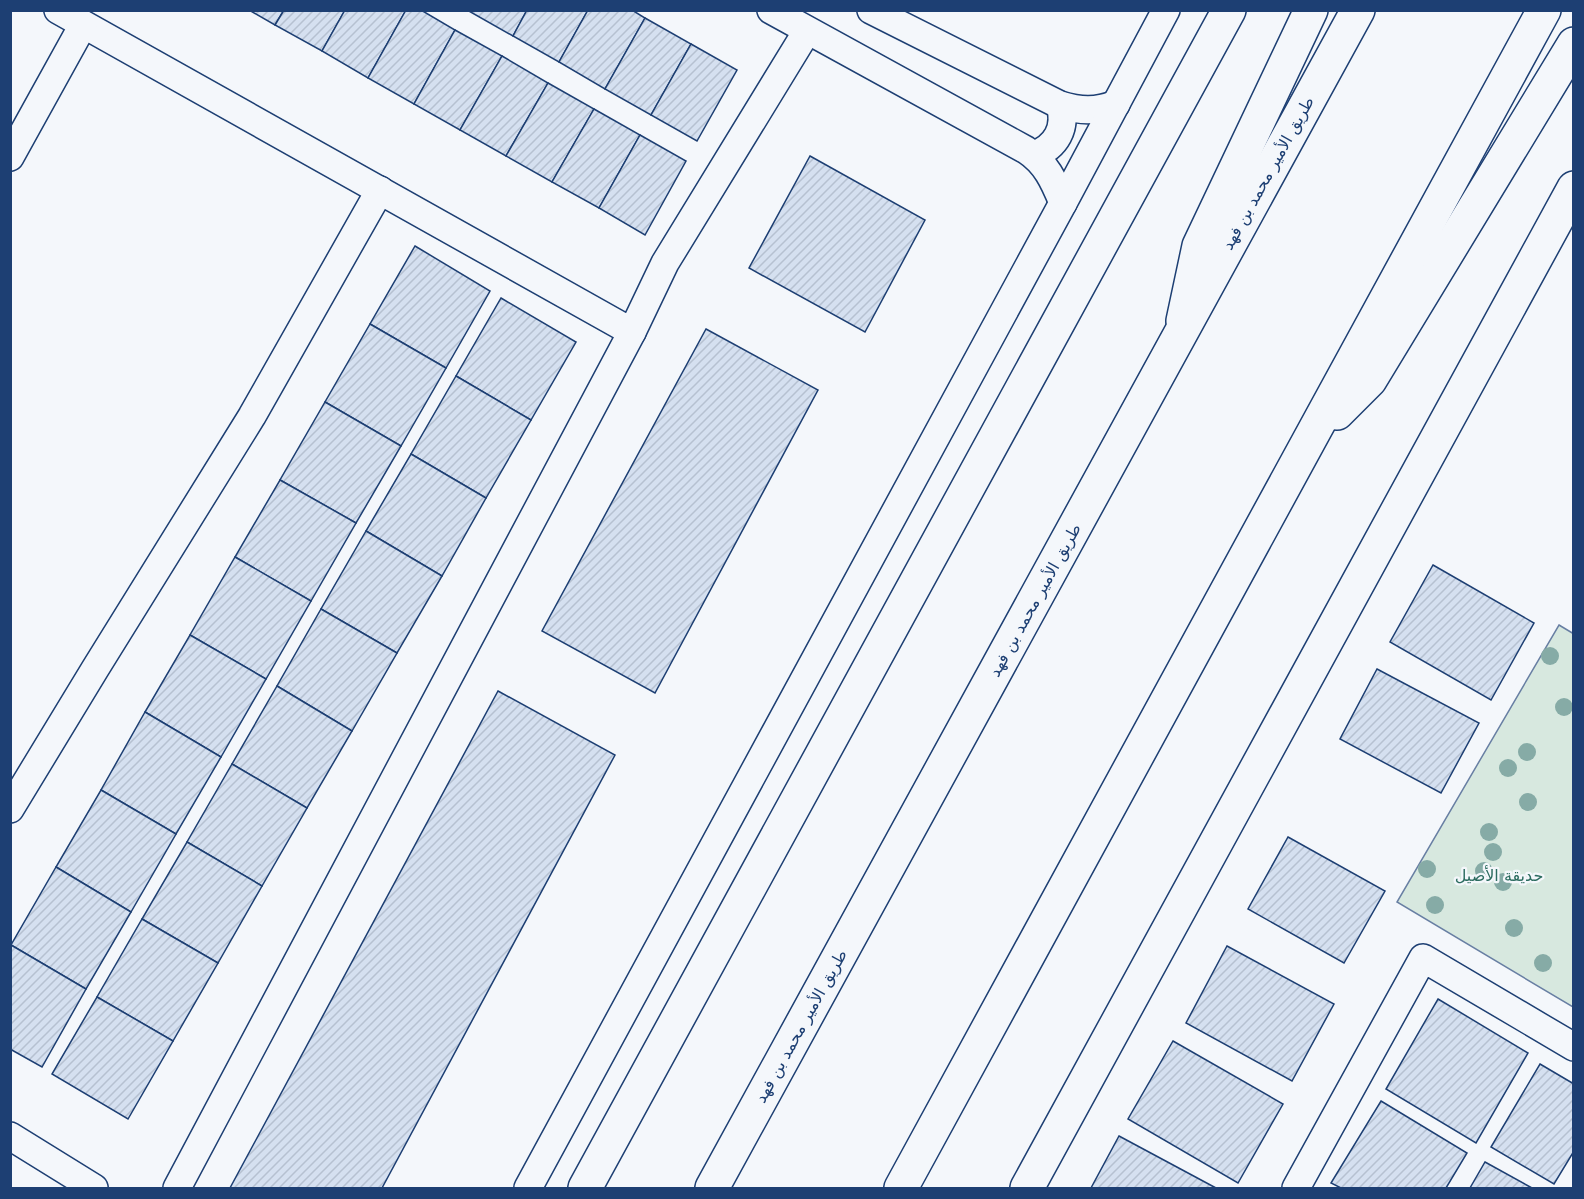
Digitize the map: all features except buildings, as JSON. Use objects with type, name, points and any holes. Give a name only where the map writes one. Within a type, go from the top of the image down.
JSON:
[{"type":"main road","points":[[585,1188],[1229,10]]},
{"type":"main road","points":[[1181,333],[1199,246],[1311,10]]},
{"type":"main road","name":"طريق الأمير محمد بن فهد","points":[[712,1188],[1358,10]]},
{"type":"main road","points":[[900,1188],[1544,10]]},
{"type":"main road","points":[[1309,443],[1370,380],[1574,44]]},
{"type":"main road","points":[[1027,1188],[1574,188]]},
{"type":"street","points":[[58,10],[632,332]]},
{"type":"street","points":[[771,10],[1034,155],[1053,178],[1063,203]]},
{"type":"street","points":[[871,10],[1059,105],[1086,111],[1116,104]]},
{"type":"street","points":[[528,1188],[1166,10]]},
{"type":"street","points":[[10,157],[83,24]]},
{"type":"street","points":[[177,1188],[632,332],[665,263],[807,31]]},
{"type":"street","points":[[1034,155],[1048,149],[1059,136],[1063,121],[1059,105]]},
{"type":"street","points":[[10,809],[252,416],[380,190]]},
{"type":"street","points":[[1296,1188],[1423,958],[1574,1047]]},
{"type":"street","points":[[10,1137],[94,1188]]},
{"type":"green space","name":"حديقة الأصيل","points":[[1559,625],[1574,634],[1573,1007],[1397,902]]}]
